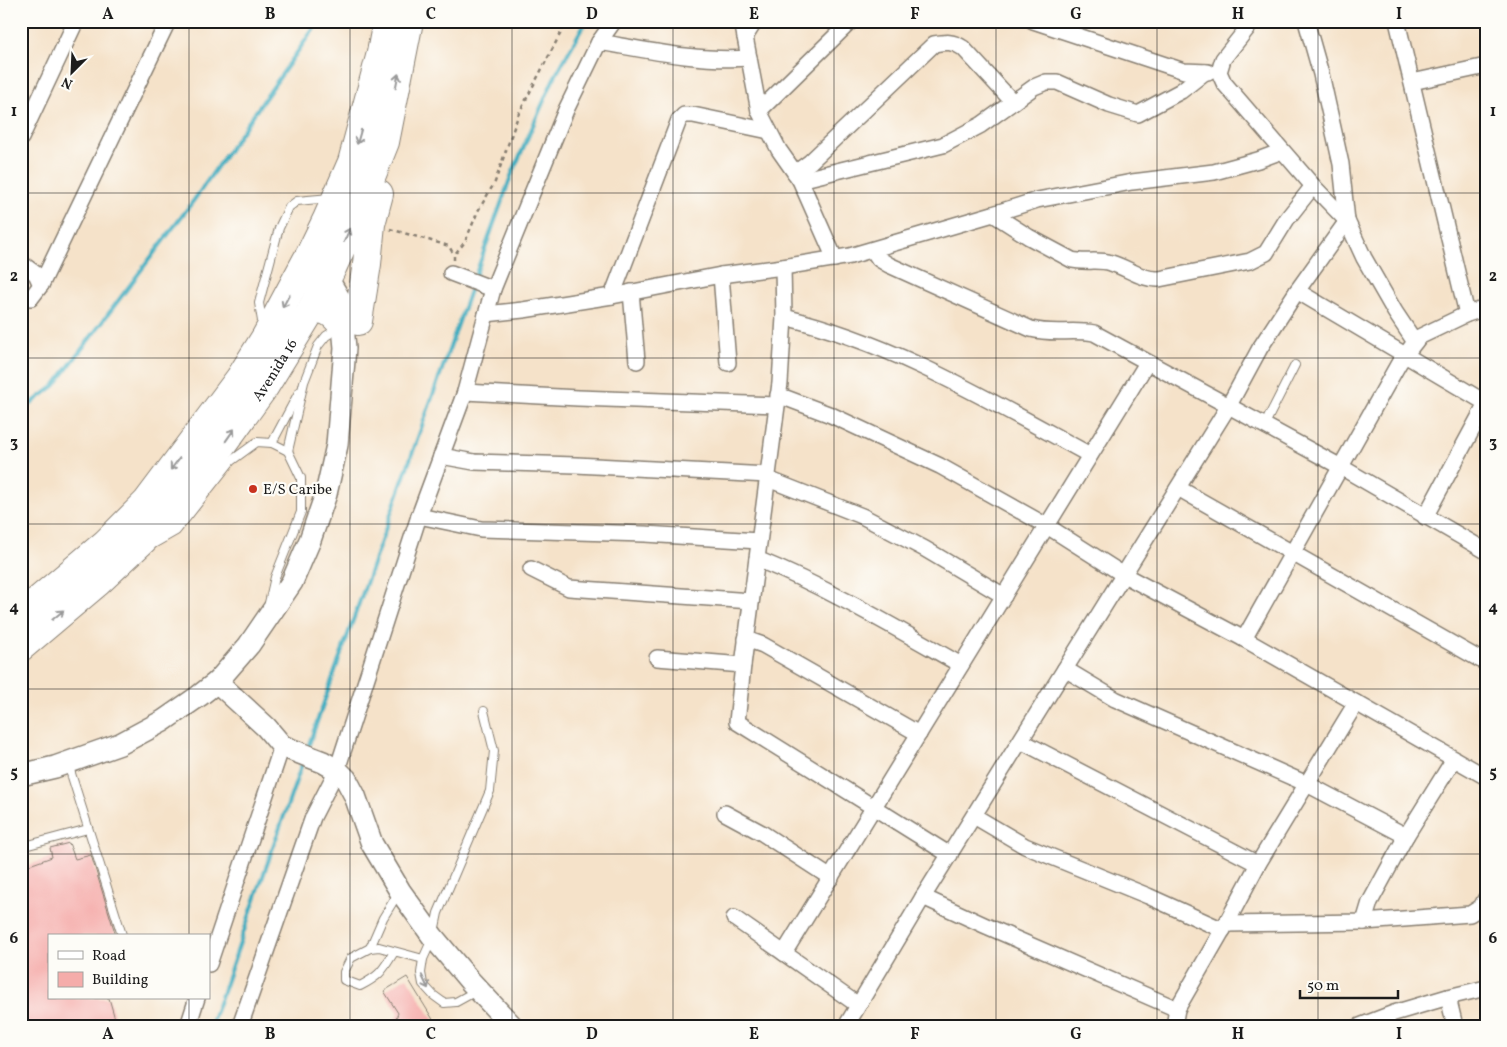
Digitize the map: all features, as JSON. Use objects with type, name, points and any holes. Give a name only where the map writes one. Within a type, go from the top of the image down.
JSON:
[{"type":"highway","name":"Avenida 16","points":[[21,647],[110,571],[184,498],[265,386],[312,309],[319,266],[336,198],[352,162],[381,53],[387,21]]},
{"type":"highway","name":"Avenida 16","points":[[21,615],[106,543],[147,502],[240,378],[265,338],[353,222],[385,142],[409,21]]},
{"type":"highway","points":[[312,309],[318,308],[350,323],[368,264],[371,224],[386,167],[385,142]]},
{"type":"street","points":[[21,138],[76,21]]},
{"type":"street","points":[[21,297],[31,298],[41,285],[168,21]]},
{"type":"street","points":[[240,1026],[330,766],[465,392],[493,290],[563,118],[599,42],[614,21]]},
{"type":"street","points":[[742,21],[759,111],[778,150],[798,176],[835,259]]},
{"type":"street","points":[[745,36],[755,21]]},
{"type":"street","points":[[759,111],[852,21]]},
{"type":"street","points":[[1033,21],[1062,25],[1184,71],[1212,72],[1224,83],[1313,186],[1347,221]]},
{"type":"street","points":[[798,176],[943,145],[981,125],[1034,87],[1046,82],[1057,82],[1109,105],[1138,114],[1212,72],[1253,21]]},
{"type":"street","points":[[1306,21],[1321,74],[1341,164],[1347,221],[1364,258],[1395,312],[1415,342]]},
{"type":"street","points":[[1397,21],[1467,314]]},
{"type":"street","points":[[798,176],[817,155],[934,44],[948,41],[956,43],[963,48],[1013,102]]},
{"type":"street","points":[[599,42],[730,60],[749,58]]},
{"type":"street","points":[[1412,82],[1486,66]]},
{"type":"street","points":[[612,296],[679,120],[684,115],[693,115],[769,131]]},
{"type":"street","points":[[486,314],[612,296],[721,275],[835,259],[873,250],[1046,198],[1132,182],[1214,172],[1258,160],[1282,151]]},
{"type":"street","points":[[993,214],[1029,237],[1072,260],[1110,263],[1151,280],[1250,261],[1266,253],[1287,219],[1313,186]]},
{"type":"street","points":[[846,1026],[923,896],[1228,407],[1260,348],[1297,291],[1347,221]]},
{"type":"street","points":[[873,250],[879,259],[889,265],[1031,329],[1043,332],[1082,331],[1094,333],[1341,468],[1486,551]]},
{"type":"street","points":[[21,263],[36,274],[41,285]]},
{"type":"street","points":[[21,775],[55,767],[120,744],[164,721],[217,682],[248,645],[292,582],[310,540],[326,494],[336,453],[344,348],[350,323],[339,298],[319,266]]},
{"type":"street","points":[[783,267],[784,317],[778,400],[746,639],[738,722],[950,855]]},
{"type":"street","points":[[451,273],[493,290]]},
{"type":"street","points":[[721,275],[728,363]]},
{"type":"street","points":[[1297,291],[1486,403],[1425,517]]},
{"type":"street","points":[[631,292],[637,362]]},
{"type":"street","points":[[1244,639],[1404,356],[1419,337],[1467,314],[1486,308]]},
{"type":"street","points":[[784,317],[813,324],[894,353],[974,392],[1090,455]]},
{"type":"street","points":[[784,953],[1147,363]]},
{"type":"street","points":[[465,392],[578,398],[778,400],[831,415],[940,466],[1047,526],[1124,574],[1244,639],[1486,777]]},
{"type":"street","points":[[441,456],[474,462],[576,465],[768,477],[862,516],[925,549],[1004,596]]},
{"type":"street","points":[[1178,488],[1486,663]]},
{"type":"street","points":[[419,516],[481,529],[645,534],[759,541]]},
{"type":"street","points":[[757,559],[841,598],[961,665]]},
{"type":"street","points":[[531,569],[569,588],[751,601]]},
{"type":"street","points":[[746,639],[763,646],[919,734]]},
{"type":"street","points":[[657,658],[743,665]]},
{"type":"street","points":[[1065,669],[1115,699],[1307,784],[1406,836]]},
{"type":"street","points":[[217,682],[287,747],[330,766],[346,779],[355,796],[372,844],[400,891],[433,937],[478,990],[512,1026]]},
{"type":"street","points":[[1174,1026],[1177,1009],[1258,864],[1356,703]]},
{"type":"street","points":[[1021,741],[1258,864]]},
{"type":"street","points":[[210,961],[287,747]]},
{"type":"street","points":[[1364,922],[1370,902],[1406,836],[1454,758]]},
{"type":"street","points":[[725,813],[762,833],[831,878]]},
{"type":"street","points":[[974,816],[1025,846],[1224,927],[1364,922],[1470,914],[1481,907],[1486,898]]},
{"type":"street","points":[[923,896],[984,925],[1177,1009]]},
{"type":"street","points":[[734,918],[858,1005]]},
{"type":"street","points":[[1360,1026],[1448,996],[1484,992]]},
{"type":"street","points":[[1448,996],[1455,1026]]},
{"type":"street","points":[[188,1026],[196,1000]]},
{"type":"lane","points":[[265,338],[258,302],[279,228],[289,207],[297,201],[336,198]]},
{"type":"lane","points":[[272,443],[304,382],[318,346],[326,336],[350,323]]},
{"type":"lane","points":[[1264,426],[1295,365]]},
{"type":"lane","points":[[288,451],[304,382]]},
{"type":"lane","points":[[151,546],[176,531],[231,461],[257,442],[272,443],[288,451],[301,478],[301,512],[276,577],[266,620]]},
{"type":"lane","points":[[110,571],[143,551]]},
{"type":"lane","points":[[478,990],[456,1002],[444,1002],[433,995],[424,984],[421,973],[423,959],[433,937],[438,913],[490,790],[494,751],[484,711]]},
{"type":"lane","points":[[67,762],[122,934]]},
{"type":"lane","points":[[21,847],[88,829]]},
{"type":"lane","points":[[370,948],[383,918],[400,891]]},
{"type":"lane","points":[[394,952],[382,971],[375,978],[360,986],[344,980],[344,972],[351,958],[370,948],[379,948],[423,959]]},
{"type":"path","points":[[451,273],[454,255],[465,242],[478,210],[495,182],[519,113],[567,21]]},
{"type":"path","points":[[371,224],[448,246],[454,255]]},
{"type":"building","points":[[69,843],[75,859],[91,855],[115,934],[48,934],[48,1000],[110,1000],[115,1019],[89,1026],[21,1026],[21,868],[52,857],[50,848]]},
{"type":"building","points":[[407,977],[437,1026],[393,1026],[398,1013],[384,991]]},
{"type":"waterway","points":[[21,411],[54,386],[194,200],[319,21]]},
{"type":"waterway","points":[[474,279],[511,176],[553,80],[586,21]]},
{"type":"waterway","points":[[307,750],[472,285]]},
{"type":"waterway","points":[[211,1026],[303,761]]},
{"type":"place","name":"E/S Caribe","points":[[253,489]]}]
